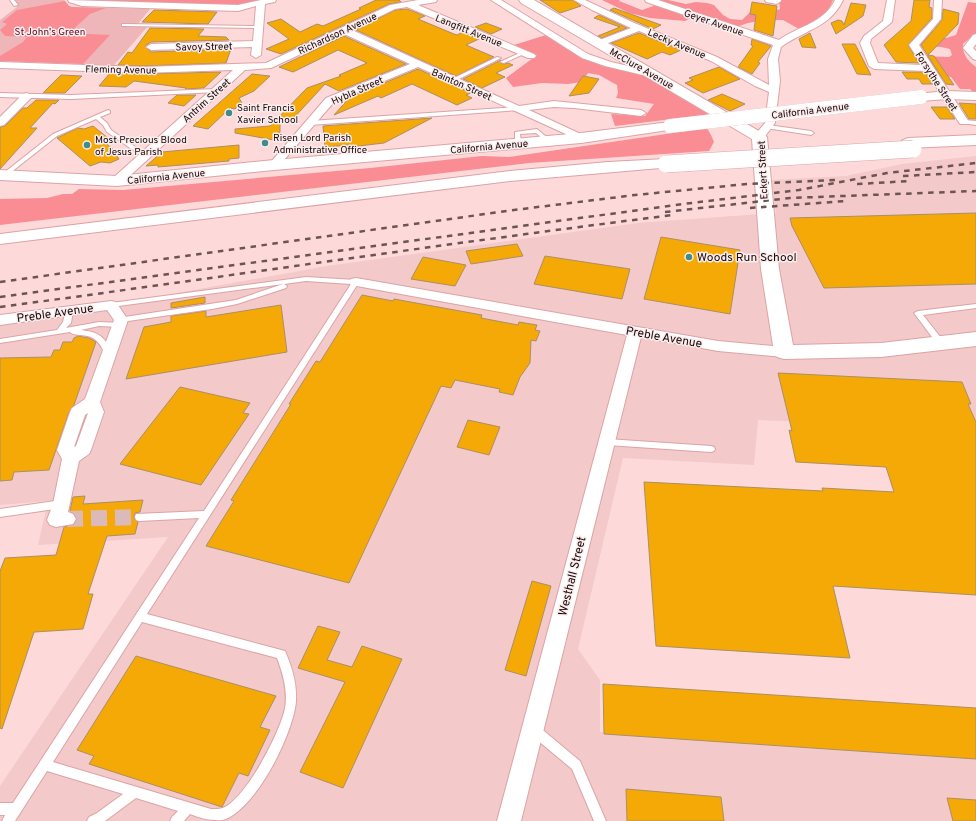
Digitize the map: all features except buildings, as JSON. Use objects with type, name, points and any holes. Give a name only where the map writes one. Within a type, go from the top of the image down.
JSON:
[{"type":"main road","name":"McClure Avenue","points":[[526,0],[655,75],[763,132]]},
{"type":"main road","name":"California Avenue","points":[[2,176],[117,181],[274,165],[581,138],[670,126],[920,97],[947,95],[976,96]]},
{"type":"main road","name":"Eckert Street","points":[[763,132],[769,262],[784,352]]},
{"type":"main road","points":[[0,238],[510,176],[665,161],[911,146],[976,140]]},
{"type":"main road","points":[[911,146],[976,146]]},
{"type":"main road","points":[[0,230],[507,170],[596,162],[665,161]]},
{"type":"main road","name":"Preble Avenue","points":[[784,352],[874,350],[976,339]]},
{"type":"street","points":[[72,0],[82,3],[238,8],[272,0]]},
{"type":"street","name":"Richardson Avenue","points":[[242,67],[271,65],[393,7],[433,0]]},
{"type":"street","points":[[495,0],[585,56],[608,64],[655,75]]},
{"type":"street","name":"Lecky Avenue","points":[[578,0],[600,12],[715,59],[760,86],[774,90]]},
{"type":"street","name":"Geyer Avenue","points":[[649,0],[780,44]]},
{"type":"street","points":[[780,44],[829,17],[836,9],[839,0]]},
{"type":"street","points":[[891,0],[887,22],[867,38],[865,43],[874,66],[929,68]]},
{"type":"street","name":"Forsythe Street","points":[[938,0],[937,19],[914,45],[964,122]]},
{"type":"street","points":[[255,67],[261,3]]},
{"type":"street","name":"Langfitt Avenue","points":[[407,4],[528,54]]},
{"type":"street","points":[[600,43],[639,28]]},
{"type":"street","name":"Bainton Street","points":[[344,30],[581,138]]},
{"type":"street","points":[[976,37],[968,48],[976,57]]},
{"type":"street","name":"Savoy Street","points":[[151,47],[257,44]]},
{"type":"street","name":"Eckert Street","points":[[763,132],[770,123],[774,90],[773,59],[777,46],[780,44]]},
{"type":"street","name":"Hybla Street","points":[[274,165],[330,100],[418,64]]},
{"type":"street","name":"Fleming Avenue","points":[[0,65],[142,70],[242,67]]},
{"type":"street","name":"Antrim Street","points":[[117,181],[242,67]]},
{"type":"street","points":[[0,123],[27,96]]},
{"type":"street","points":[[517,109],[554,104],[641,113]]},
{"type":"street","name":"Preble Avenue","points":[[356,282],[466,300],[718,346],[784,352]]},
{"type":"street","points":[[64,512],[71,458],[83,450],[96,412],[92,402],[120,322],[110,305]]},
{"type":"street","name":"Preble Avenue","points":[[0,320],[110,305]]},
{"type":"street","name":"Westhall Street","points":[[509,821],[635,332]]},
{"type":"lane","points":[[12,0],[16,5]]},
{"type":"lane","points":[[124,25],[259,27]]},
{"type":"lane","points":[[454,80],[501,60],[528,54]]},
{"type":"lane","points":[[0,95],[71,97],[216,91]]},
{"type":"lane","points":[[310,123],[517,109]]},
{"type":"lane","points":[[2,176],[55,135],[108,112]]},
{"type":"lane","points":[[96,117],[105,124],[109,131],[145,156]]},
{"type":"lane","points":[[964,122],[976,122]]},
{"type":"lane","points":[[763,132],[811,133]]},
{"type":"lane","points":[[0,341],[226,304],[306,279]]},
{"type":"lane","points":[[8,821],[356,282],[306,279],[110,305]]},
{"type":"lane","points":[[226,304],[227,290]]},
{"type":"lane","points":[[941,343],[918,313],[976,306]]},
{"type":"lane","points":[[59,332],[67,323],[69,311]]},
{"type":"lane","points":[[59,332],[99,336],[109,353]]},
{"type":"lane","points":[[607,442],[711,449]]},
{"type":"lane","points":[[0,513],[64,512]]},
{"type":"lane","points":[[139,516],[206,514]]},
{"type":"lane","points":[[44,765],[211,815],[227,812],[234,807],[245,796],[266,765],[281,734],[289,709],[290,677],[281,654],[140,617]]},
{"type":"lane","points":[[533,729],[576,765],[600,821]]},
{"type":"lane","points":[[93,821],[101,817],[134,793]]},
{"type":"lane","points":[[0,809],[15,809]]},
{"type":"lane","points":[[176,821],[187,809]]},
{"type":"shaded area","points":[[976,156],[976,428],[758,420],[754,465],[623,458],[578,649],[600,680],[600,732],[976,758],[976,821],[0,821],[0,786],[168,537],[38,545],[48,501],[0,505],[0,320],[111,305],[327,266],[638,223],[776,213],[771,180],[846,176],[902,164]]},
{"type":"green space","name":"St John's Green","points":[[12,0],[64,0],[69,6],[72,7],[150,9],[137,25],[148,26],[114,65],[0,61],[0,20],[17,7]]},
{"type":"green space","points":[[85,0],[259,0],[238,5]]},
{"type":"green space","points":[[602,0],[620,0],[619,1],[642,10],[656,5],[645,1],[647,0],[668,0],[686,4],[696,2],[707,3],[714,5],[723,15],[730,19],[742,20],[751,11],[775,11],[780,9],[779,0],[833,0],[831,6],[824,14],[815,21],[799,29],[783,20],[765,20],[736,27],[697,15],[685,21],[650,18],[629,13]]},
{"type":"green space","points":[[65,1],[72,7],[106,8],[90,14],[69,33],[110,35],[83,64],[0,61],[0,56],[23,42],[27,37],[5,36],[0,30],[7,24],[2,22],[17,10]]},
{"type":"green space","points":[[968,2],[976,3],[976,39],[970,38],[963,44],[963,51],[970,62],[976,67],[976,91],[972,91],[970,89],[960,89],[951,77],[935,76],[921,56],[949,57],[952,55],[950,49],[914,45],[924,34],[946,38],[956,35]]},
{"type":"green space","points":[[546,35],[580,55],[648,75],[713,114],[615,126],[611,114],[645,116],[654,104],[616,98],[618,93],[617,85],[599,75],[588,73],[582,82],[568,84],[542,83],[513,87],[506,78],[537,55],[514,45]]},
{"type":"green space","points":[[707,128],[714,142],[709,151],[529,163],[0,225],[0,199],[47,198],[63,194],[72,194],[79,189],[123,190],[370,168],[482,156],[509,157]]},
{"type":"tunnel","points":[[67,519],[139,517]]},
{"type":"railway","points":[[0,297],[683,204],[799,190],[887,173],[976,163]]},
{"type":"railway","points":[[903,176],[976,172]]},
{"type":"railway","points":[[0,282],[514,210],[635,195],[747,184],[835,180]]},
{"type":"railway","points":[[857,184],[911,181]]},
{"type":"railway","points":[[665,212],[790,198],[976,191]]},
{"type":"railway","points":[[750,208],[846,201]]},
{"type":"railway","points":[[0,307],[673,215]]},
{"type":"place","name":"Saint Francis Xavier School","points":[[229,113]]},
{"type":"place","name":"Risen Lord Parish Administrative Office","points":[[265,143]]},
{"type":"place","name":"Most Precious Blood of Jesus Parish","points":[[87,145]]},
{"type":"place","name":"Woods Run School","points":[[689,257]]}]
